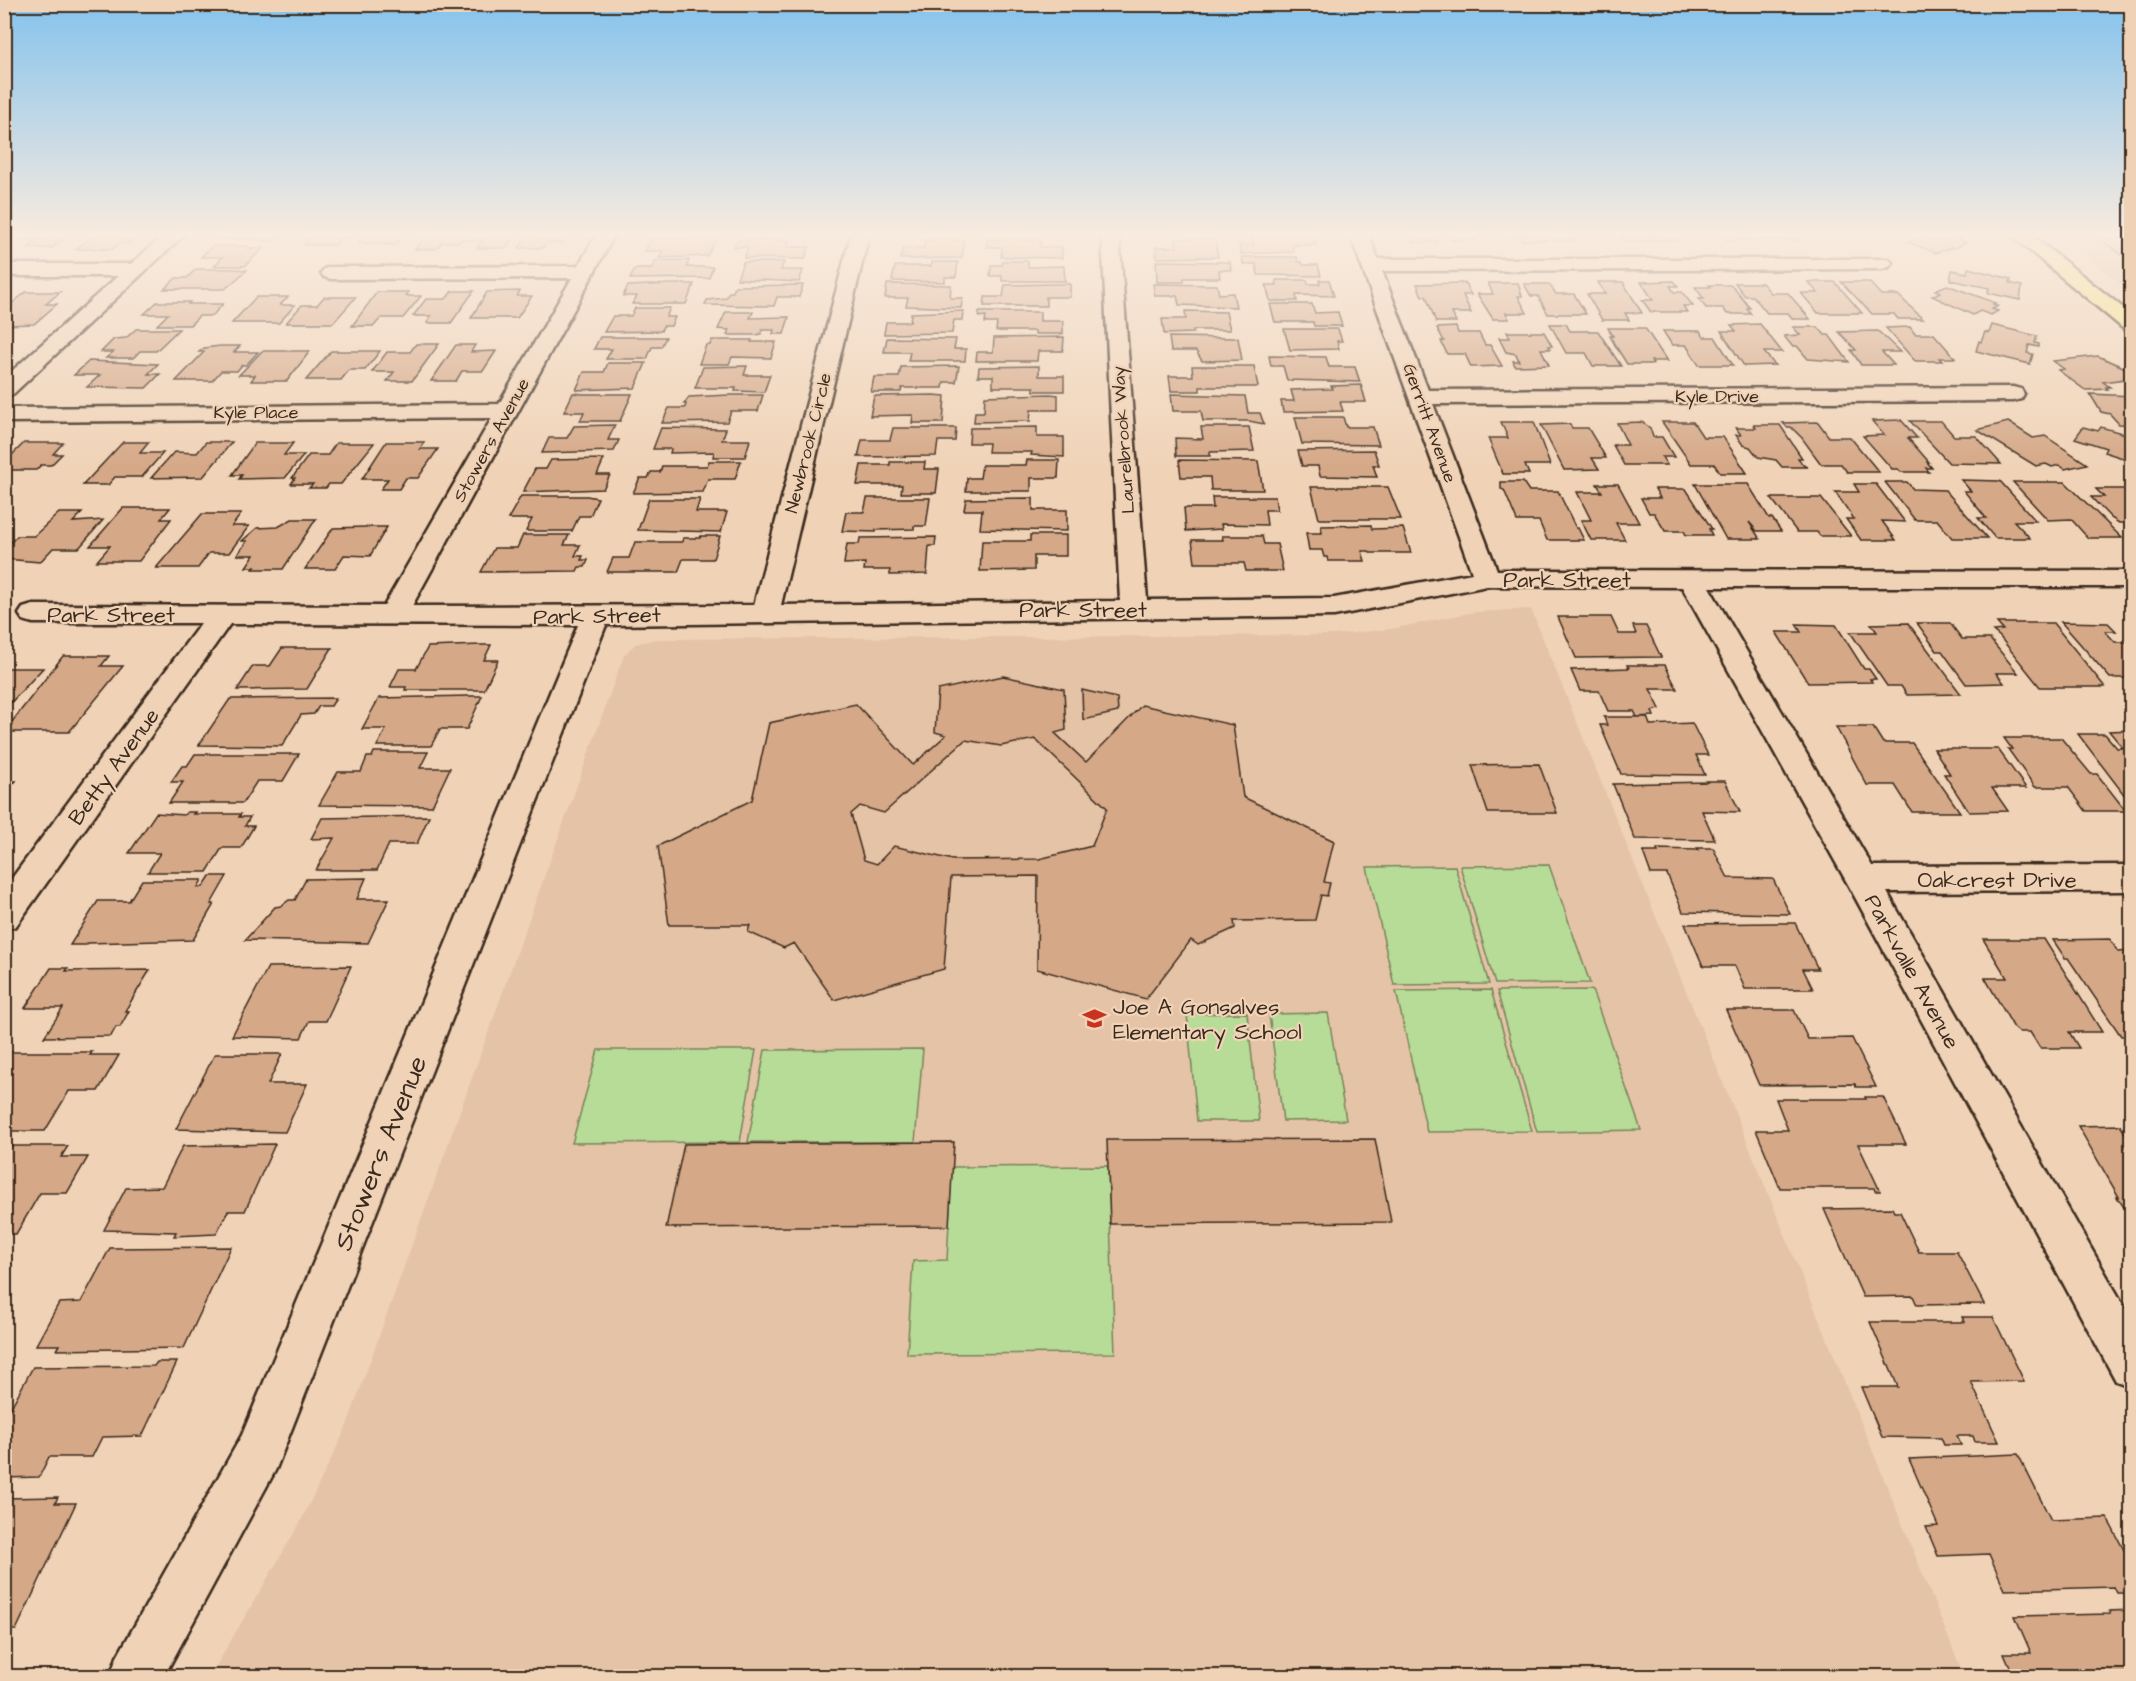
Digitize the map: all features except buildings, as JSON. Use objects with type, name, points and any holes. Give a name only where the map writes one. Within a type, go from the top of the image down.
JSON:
[{"type":"main road","points":[[2115,312],[2132,326]]},
{"type":"street","points":[[4,390],[89,312]]},
{"type":"street","name":"Stowers Avenue","points":[[393,615],[562,312]]},
{"type":"street","name":"Newbrook Circle","points":[[766,612],[840,312]]},
{"type":"street","name":"Laurelbrook Way","points":[[1115,312],[1134,609]]},
{"type":"street","name":"Gerritt Avenue","points":[[1389,312],[1487,578]]},
{"type":"street","name":"Kyle Drive","points":[[1420,397],[2013,394]]},
{"type":"street","name":"Kyle Place","points":[[4,415],[507,411]]},
{"type":"street","name":"Park Street","points":[[33,614],[597,616],[766,612],[1334,607],[1487,578],[2132,579]]},
{"type":"street","name":"Parkvalle Avenue","points":[[1691,579],[1862,879],[2132,1365]]},
{"type":"street","name":"Betty Avenue","points":[[4,916],[222,615]]},
{"type":"street","name":"Stowers Avenue","points":[[136,1677],[259,1452],[597,616]]},
{"type":"street","name":"Oakcrest Drive","points":[[1862,879],[2132,878]]},
{"type":"shaded area","name":"Joe A Gonsalves Elementary School","points":[[1531,609],[1964,1676],[210,1676],[300,1523],[346,1428],[624,655],[635,644],[656,639],[1333,635],[1391,629],[1474,612]]},
{"type":"green space","points":[[1549,865],[1590,983],[1495,984],[1460,866]]},
{"type":"green space","points":[[1455,866],[1489,984],[1394,985],[1367,867]]},
{"type":"green space","points":[[1491,990],[1532,1131],[1427,1132],[1396,991]]},
{"type":"green space","points":[[1592,990],[1641,1130],[1537,1132],[1497,991]]},
{"type":"green space","points":[[1247,1013],[1259,1121],[1197,1121],[1187,1014]]},
{"type":"green space","points":[[1328,1013],[1346,1120],[1283,1121],[1269,1014]]},
{"type":"green space","points":[[923,1049],[915,1142],[748,1142],[765,1050]]},
{"type":"green space","points":[[598,1050],[756,1050],[740,1142],[572,1143]]},
{"type":"green space","points":[[1108,1166],[1115,1353],[907,1354],[913,1261],[947,1260],[952,1167]]},
{"type":"place","name":"Joe A Gonsalves Elementary School","points":[[1095,1019]]}]
